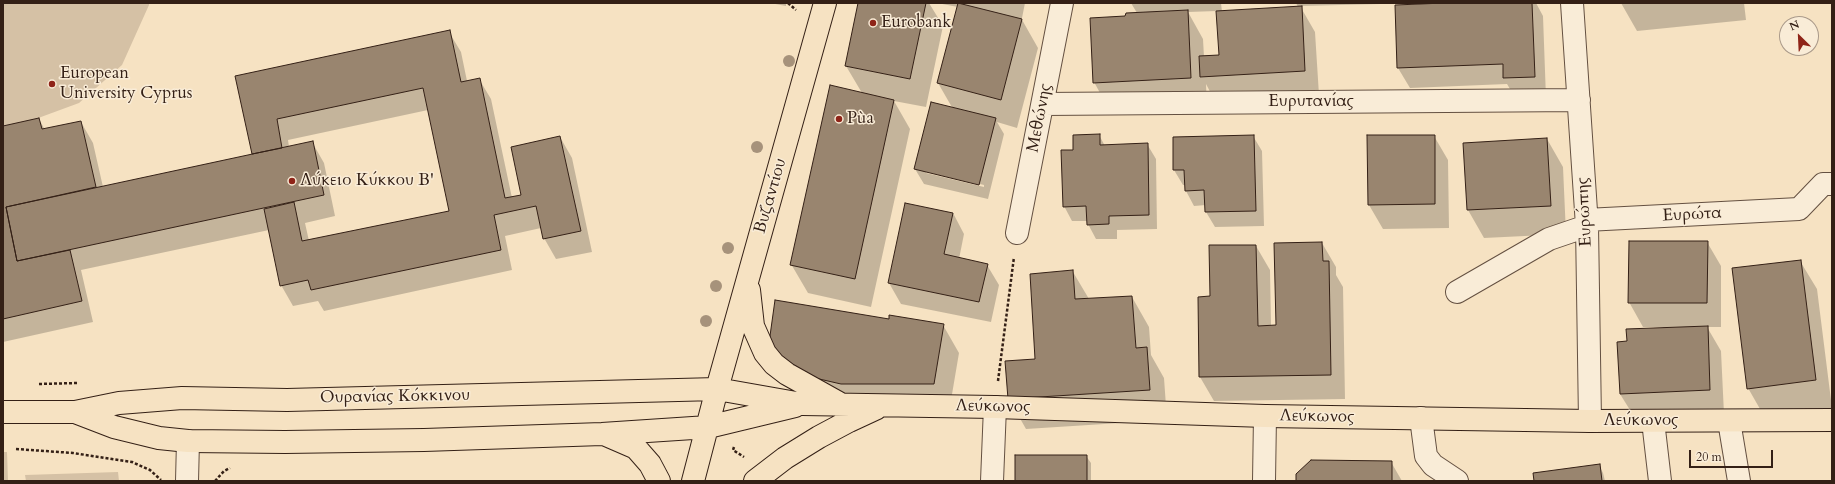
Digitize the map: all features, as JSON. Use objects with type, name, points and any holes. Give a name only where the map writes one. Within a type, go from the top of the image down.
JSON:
[{"type":"main road","name":"Βυζαντίου","points":[[693,481],[717,389],[825,3]]},
{"type":"main road","points":[[748,277],[753,326],[765,352],[774,364],[787,374],[842,405]]},
{"type":"main road","name":"Λεύκωνος","points":[[717,389],[802,404],[995,407],[1265,416],[1590,421],[1832,420]]},
{"type":"main road","name":"Ουρανίας Κόκκινου","points":[[3,412],[75,412],[126,402],[182,398],[287,400],[717,389]]},
{"type":"main road","name":"Λεύκωνος","points":[[708,427],[802,404]]},
{"type":"main road","points":[[755,481],[785,458],[849,421],[884,405]]},
{"type":"main road","name":"Ουρανίας Κόκκινου","points":[[75,412],[133,432],[188,441],[424,440],[602,434],[708,427]]},
{"type":"main road","points":[[602,434],[636,448],[650,464],[659,481]]},
{"type":"street","name":"Μεθώνης","points":[[1017,233],[1062,3]]},
{"type":"street","name":"Ευρώπης","points":[[1572,3],[1587,223],[1590,421]]},
{"type":"street","name":"Ευρυτανίας","points":[[1043,104],[1579,100]]},
{"type":"street","name":"Ευρώτα","points":[[1457,292],[1549,239],[1587,223],[1799,210],[1823,184],[1832,184]]},
{"type":"street","points":[[992,481],[995,407]]},
{"type":"street","points":[[1264,481],[1265,416]]},
{"type":"street","points":[[1421,418],[1426,456],[1433,465],[1457,481]]},
{"type":"street","points":[[1653,421],[1660,481]]},
{"type":"street","points":[[1729,421],[1739,481]]},
{"type":"street","points":[[187,481],[188,441]]},
{"type":"path","points":[[788,3],[800,13]]},
{"type":"path","points":[[995,407],[1017,233]]},
{"type":"path","points":[[33,384],[86,383]]},
{"type":"path","points":[[16,449],[73,453],[132,462],[150,470],[163,481]]},
{"type":"shaded area","name":"European University Cyprus","points":[[3,3],[149,3],[149,5],[122,65],[79,103],[3,131]]},
{"type":"shaded area","points":[[3,452],[7,452],[8,481],[3,481]]},
{"type":"shaded area","points":[[118,472],[119,481],[26,481],[25,475]]},
{"type":"building","points":[[858,3],[926,3],[910,79],[845,66]]},
{"type":"building","points":[[958,3],[1022,19],[1001,100],[937,83]]},
{"type":"building","points":[[1445,3],[1532,3],[1535,77],[1503,78],[1503,64],[1397,68],[1395,5]]},
{"type":"building","points":[[1302,6],[1305,71],[1200,77],[1199,56],[1219,55],[1216,11]]},
{"type":"building","points":[[1188,10],[1191,78],[1093,83],[1090,18],[1125,16],[1126,13]]},
{"type":"building","points":[[450,30],[461,82],[480,78],[505,198],[521,195],[511,147],[560,136],[581,231],[543,239],[536,206],[494,215],[501,250],[311,290],[308,280],[280,286],[264,209],[294,202],[302,241],[449,211],[423,88],[277,119],[282,148],[252,154],[235,76]]},
{"type":"building","points":[[830,85],[894,100],[855,279],[790,265]]},
{"type":"building","points":[[931,102],[996,118],[979,185],[914,169]]},
{"type":"building","points":[[39,118],[42,129],[81,121],[96,187],[6,207],[17,261],[70,250],[82,301],[3,319],[3,126]]},
{"type":"building","points":[[1100,134],[1100,145],[1148,143],[1149,215],[1109,216],[1109,224],[1087,225],[1086,206],[1063,207],[1061,150],[1073,150],[1073,135]]},
{"type":"building","points":[[1254,135],[1256,211],[1205,212],[1204,190],[1185,191],[1184,170],[1173,170],[1173,137]]},
{"type":"building","points":[[1367,135],[1435,135],[1435,204],[1368,205]]},
{"type":"building","points":[[1547,138],[1551,206],[1467,210],[1463,143]]},
{"type":"building","points":[[313,141],[324,195],[17,261],[6,207]]},
{"type":"building","points":[[905,203],[953,213],[944,254],[988,264],[979,302],[888,283]]},
{"type":"building","points":[[1629,241],[1708,241],[1707,303],[1628,303]]},
{"type":"building","points":[[1322,242],[1323,261],[1329,261],[1331,375],[1199,377],[1198,297],[1210,296],[1209,245],[1256,245],[1258,326],[1276,325],[1274,243]]},
{"type":"building","points":[[1801,260],[1816,380],[1747,389],[1732,268]]},
{"type":"building","points":[[1073,270],[1075,299],[1132,296],[1136,348],[1147,347],[1150,390],[1008,399],[1005,361],[1035,359],[1030,274]]},
{"type":"building","points":[[775,300],[889,319],[889,315],[944,324],[934,384],[841,384],[815,378],[789,366],[769,343]]},
{"type":"building","points":[[1708,326],[1710,390],[1620,394],[1617,342],[1627,341],[1626,329]]},
{"type":"building","points":[[1015,455],[1087,455],[1087,481],[1015,481]]},
{"type":"building","points":[[1311,460],[1392,461],[1392,481],[1296,481],[1296,474]]},
{"type":"building","points":[[1600,464],[1602,481],[1534,481],[1533,473]]},
{"type":"place","name":"Eurobank","points":[[873,23]]},
{"type":"place","name":"European University Cyprus","points":[[52,84]]},
{"type":"place","name":"Pùa","points":[[839,119]]},
{"type":"place","name":"Λύκειο Κύκκου Β'","points":[[292,181]]}]
